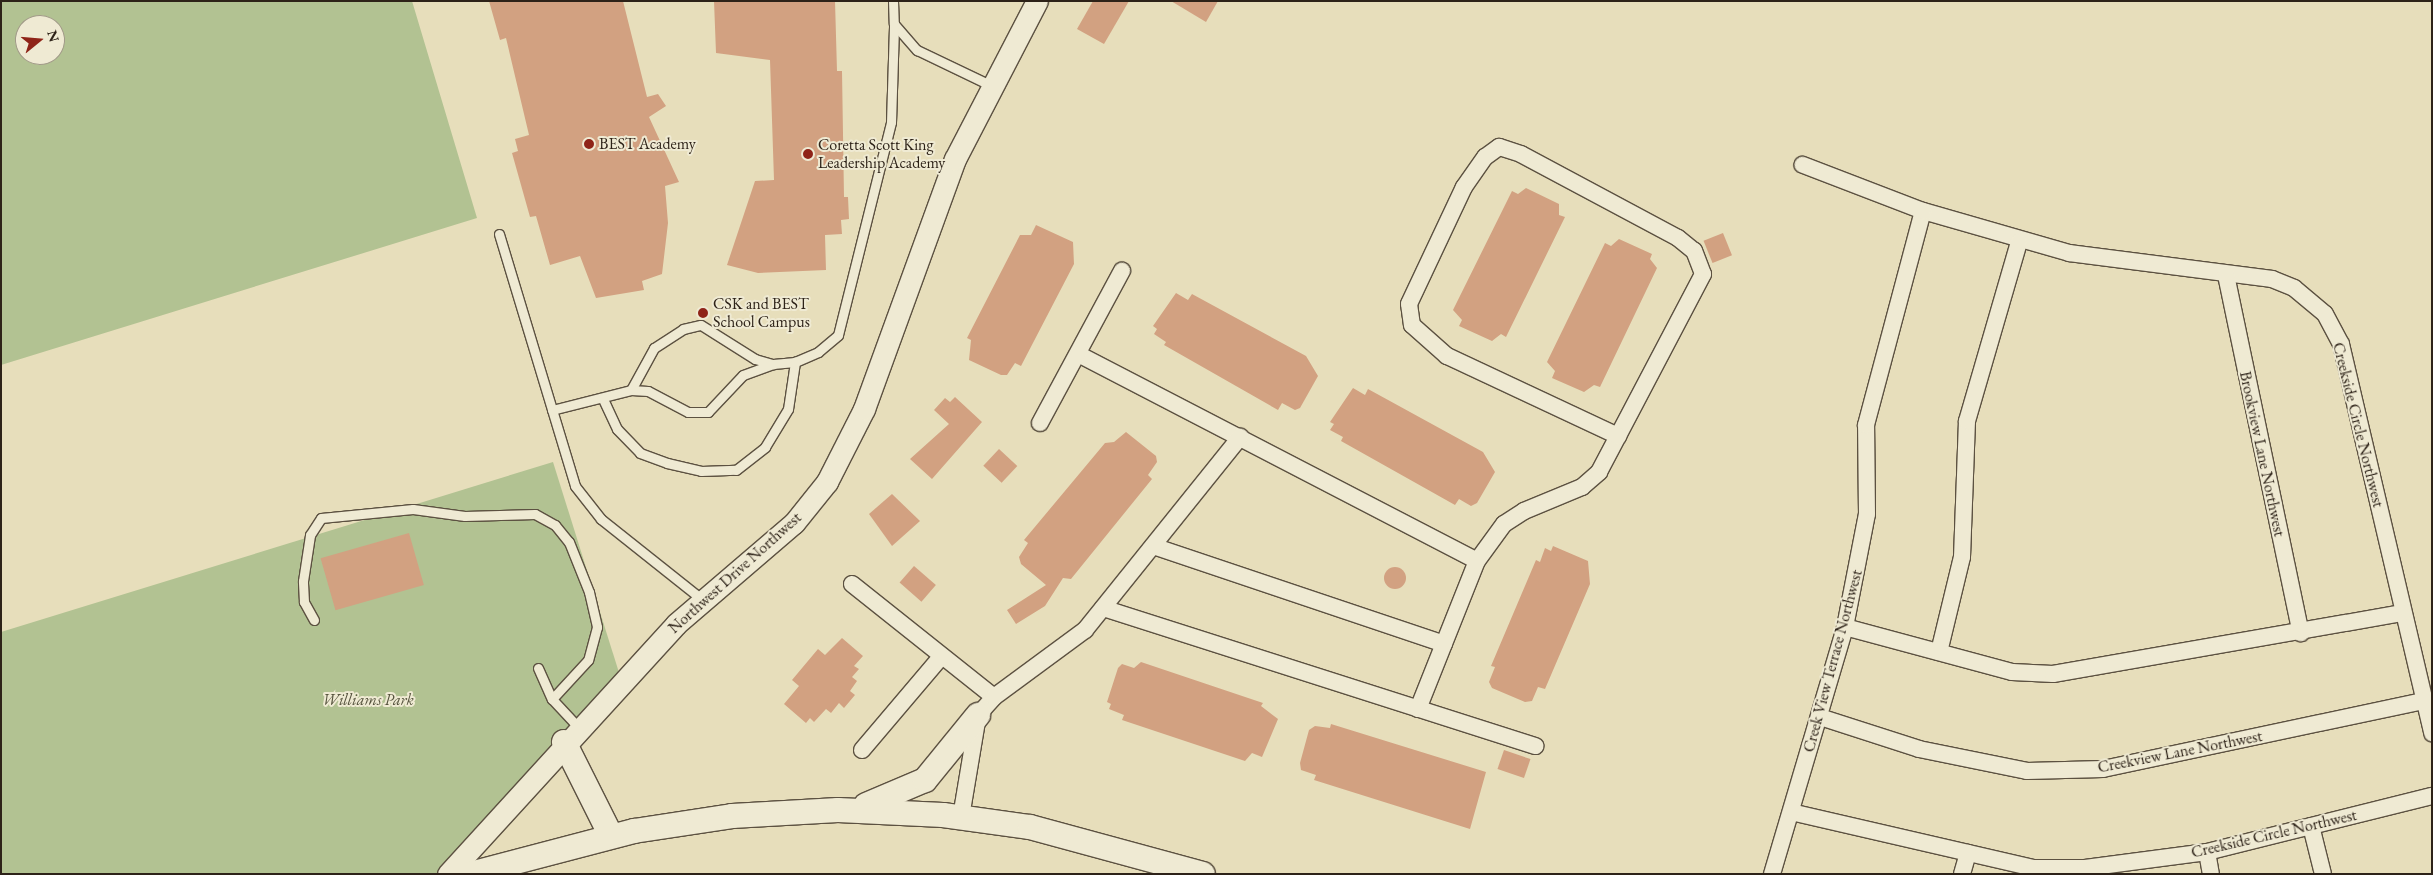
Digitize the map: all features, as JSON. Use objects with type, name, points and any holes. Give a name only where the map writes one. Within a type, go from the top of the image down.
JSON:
[{"type":"main road","points":[[848,810],[889,798],[925,780],[978,715]]},
{"type":"main road","points":[[571,735],[611,836]]},
{"type":"main road","points":[[470,874],[611,836],[732,816],[848,810],[961,818],[1030,827],[1204,874]]},
{"type":"street","name":"Northwest Drive Northwest","points":[[448,874],[571,735],[704,601],[794,523],[827,482],[864,409],[955,159],[1037,1]]},
{"type":"street","points":[[1418,708],[1477,561],[1504,524],[1588,482],[1600,472],[1703,274],[1694,251],[1678,238],[1556,172],[1499,147],[1485,157],[1464,187],[1409,304],[1412,325],[1447,356],[1618,436]]},
{"type":"street","points":[[1803,165],[1923,211],[2019,242],[1972,396],[1962,557],[1938,652]]},
{"type":"street","name":"Creek View Terrace Northwest","points":[[1772,874],[1820,717],[1845,627],[1867,514],[1866,425],[1923,211]]},
{"type":"street","name":"Creekside Circle Northwest","points":[[2019,242],[2226,275],[2272,279],[2294,288],[2324,314],[2341,344],[2432,733]]},
{"type":"street","points":[[1040,423],[1122,271]]},
{"type":"street","name":"Brookview Lane Northwest","points":[[2226,275],[2301,633]]},
{"type":"street","points":[[1078,354],[1477,561]]},
{"type":"street","points":[[961,818],[978,715],[994,697],[1085,630],[1240,437]]},
{"type":"street","points":[[1153,546],[1444,644]]},
{"type":"street","points":[[852,584],[941,658],[994,697]]},
{"type":"street","points":[[1103,608],[1536,746]]},
{"type":"street","points":[[1845,627],[2012,672],[2053,674],[2301,633],[2403,613]]},
{"type":"street","points":[[862,750],[941,658]]},
{"type":"street","name":"Creekview Lane Northwest","points":[[1820,717],[1919,749],[2028,772],[2103,768],[2424,701]]},
{"type":"street","name":"Creekside Circle Northwest","points":[[1791,812],[2034,868],[2102,870],[2207,852],[2432,796]]},
{"type":"street","points":[[2311,826],[2323,874]]},
{"type":"street","points":[[2207,852],[2212,874]]},
{"type":"street","points":[[1962,874],[1968,853]]},
{"type":"lane","points":[[552,410],[603,399],[631,390],[648,391],[688,412],[708,412],[743,375],[773,364],[795,362],[818,352],[838,334],[891,122],[894,24],[892,1]]},
{"type":"lane","points":[[894,24],[917,50],[992,86]]},
{"type":"lane","points":[[499,234],[575,486],[601,519],[704,601]]},
{"type":"lane","points":[[631,390],[654,348],[683,329],[701,325],[755,359],[773,364]]},
{"type":"lane","points":[[603,399],[616,429],[640,453],[701,471],[736,470],[765,447],[788,409],[795,362]]},
{"type":"lane","points":[[314,620],[304,602],[303,581],[310,535],[321,518],[413,509],[465,516],[534,514],[554,525],[569,542],[589,592],[596,627],[588,660],[552,699]]},
{"type":"lane","points":[[538,668],[571,735]]},
{"type":"green space","points":[[1,1],[412,1],[477,218],[1,365]]},
{"type":"green space","name":"Williams Park","points":[[553,462],[621,679],[446,874],[1,874],[1,632]]},
{"type":"building","name":"BEST Academy","points":[[489,1],[623,1],[647,97],[658,94],[666,106],[649,117],[679,182],[665,186],[668,223],[662,274],[642,281],[644,290],[596,298],[580,256],[550,265],[536,216],[530,217],[512,153],[518,151],[515,139],[529,135],[506,38],[500,40]]},
{"type":"building","name":"Coretta Scott King Leadership Academy","points":[[714,1],[835,1],[837,71],[842,71],[844,197],[848,197],[849,219],[841,220],[842,234],[825,235],[826,270],[758,273],[727,265],[755,181],[774,180],[770,60],[716,53]]},
{"type":"building","points":[[1093,1],[1129,1],[1104,44],[1077,29]]},
{"type":"building","points":[[1171,1],[1218,1],[1206,22]]},
{"type":"building","points":[[1526,188],[1559,204],[1559,215],[1565,217],[1506,337],[1501,334],[1492,341],[1459,326],[1462,320],[1453,310],[1512,191],[1518,194]]},
{"type":"building","points":[[1036,225],[1073,242],[1074,264],[1021,366],[1015,363],[1007,375],[1001,375],[969,360],[971,340],[967,338],[1020,235],[1031,235]]},
{"type":"building","points":[[1723,233],[1732,255],[1713,263],[1704,241]]},
{"type":"building","points":[[1619,239],[1652,254],[1650,259],[1657,268],[1600,387],[1594,385],[1584,392],[1552,378],[1555,371],[1547,362],[1605,243],[1611,246]]},
{"type":"building","points":[[1176,293],[1188,300],[1192,294],[1306,356],[1318,376],[1300,408],[1295,410],[1282,403],[1278,410],[1164,345],[1166,342],[1154,334],[1157,329],[1153,326]]},
{"type":"building","points":[[1353,388],[1365,395],[1368,389],[1483,452],[1495,472],[1477,503],[1471,506],[1459,499],[1455,505],[1341,441],[1343,437],[1330,430],[1334,424],[1330,422]]},
{"type":"building","points":[[955,397],[982,422],[932,479],[910,459],[949,424],[934,410],[945,398],[950,402]]},
{"type":"building","points":[[1126,432],[1156,456],[1157,462],[1148,475],[1152,479],[1071,579],[1063,578],[1045,606],[1016,624],[1007,610],[1046,585],[1021,564],[1019,557],[1028,543],[1024,540],[1105,443],[1114,442]]},
{"type":"building","points":[[999,449],[1017,466],[1002,483],[983,466]]},
{"type":"building","points":[[892,494],[920,521],[892,546],[869,514]]},
{"type":"building","points":[[409,533],[424,585],[335,610],[321,558]]},
{"type":"building","points":[[1553,546],[1588,561],[1590,584],[1545,689],[1538,687],[1532,701],[1525,702],[1492,688],[1489,682],[1495,667],[1491,666],[1536,560],[1540,562],[1545,548],[1551,551]]},
{"type":"building","points":[[914,566],[936,585],[921,602],[900,583]]},
{"type":"building","points":[[1395,567],[1403,570],[1406,578],[1403,586],[1395,589],[1387,586],[1384,578],[1387,570]]},
{"type":"building","points":[[842,638],[863,656],[854,666],[859,669],[852,677],[857,681],[850,691],[855,695],[844,708],[839,703],[831,713],[826,709],[814,722],[810,718],[806,723],[784,704],[799,686],[792,680],[818,649],[825,655]]},
{"type":"building","points":[[1141,662],[1263,703],[1261,706],[1278,719],[1262,757],[1252,753],[1245,761],[1122,720],[1124,715],[1109,709],[1111,704],[1107,702],[1118,668],[1122,664],[1134,668]]},
{"type":"building","points":[[1331,724],[1486,772],[1470,829],[1314,780],[1316,775],[1301,770],[1300,763],[1309,730],[1315,726],[1330,728]]},
{"type":"building","points":[[1504,750],[1530,759],[1524,778],[1497,769]]},
{"type":"place","name":"BEST Academy","points":[[589,144]]},
{"type":"place","name":"Coretta Scott King Leadership Academy","points":[[808,154]]},
{"type":"place","name":"CSK and BEST School Campus","points":[[703,313]]}]
